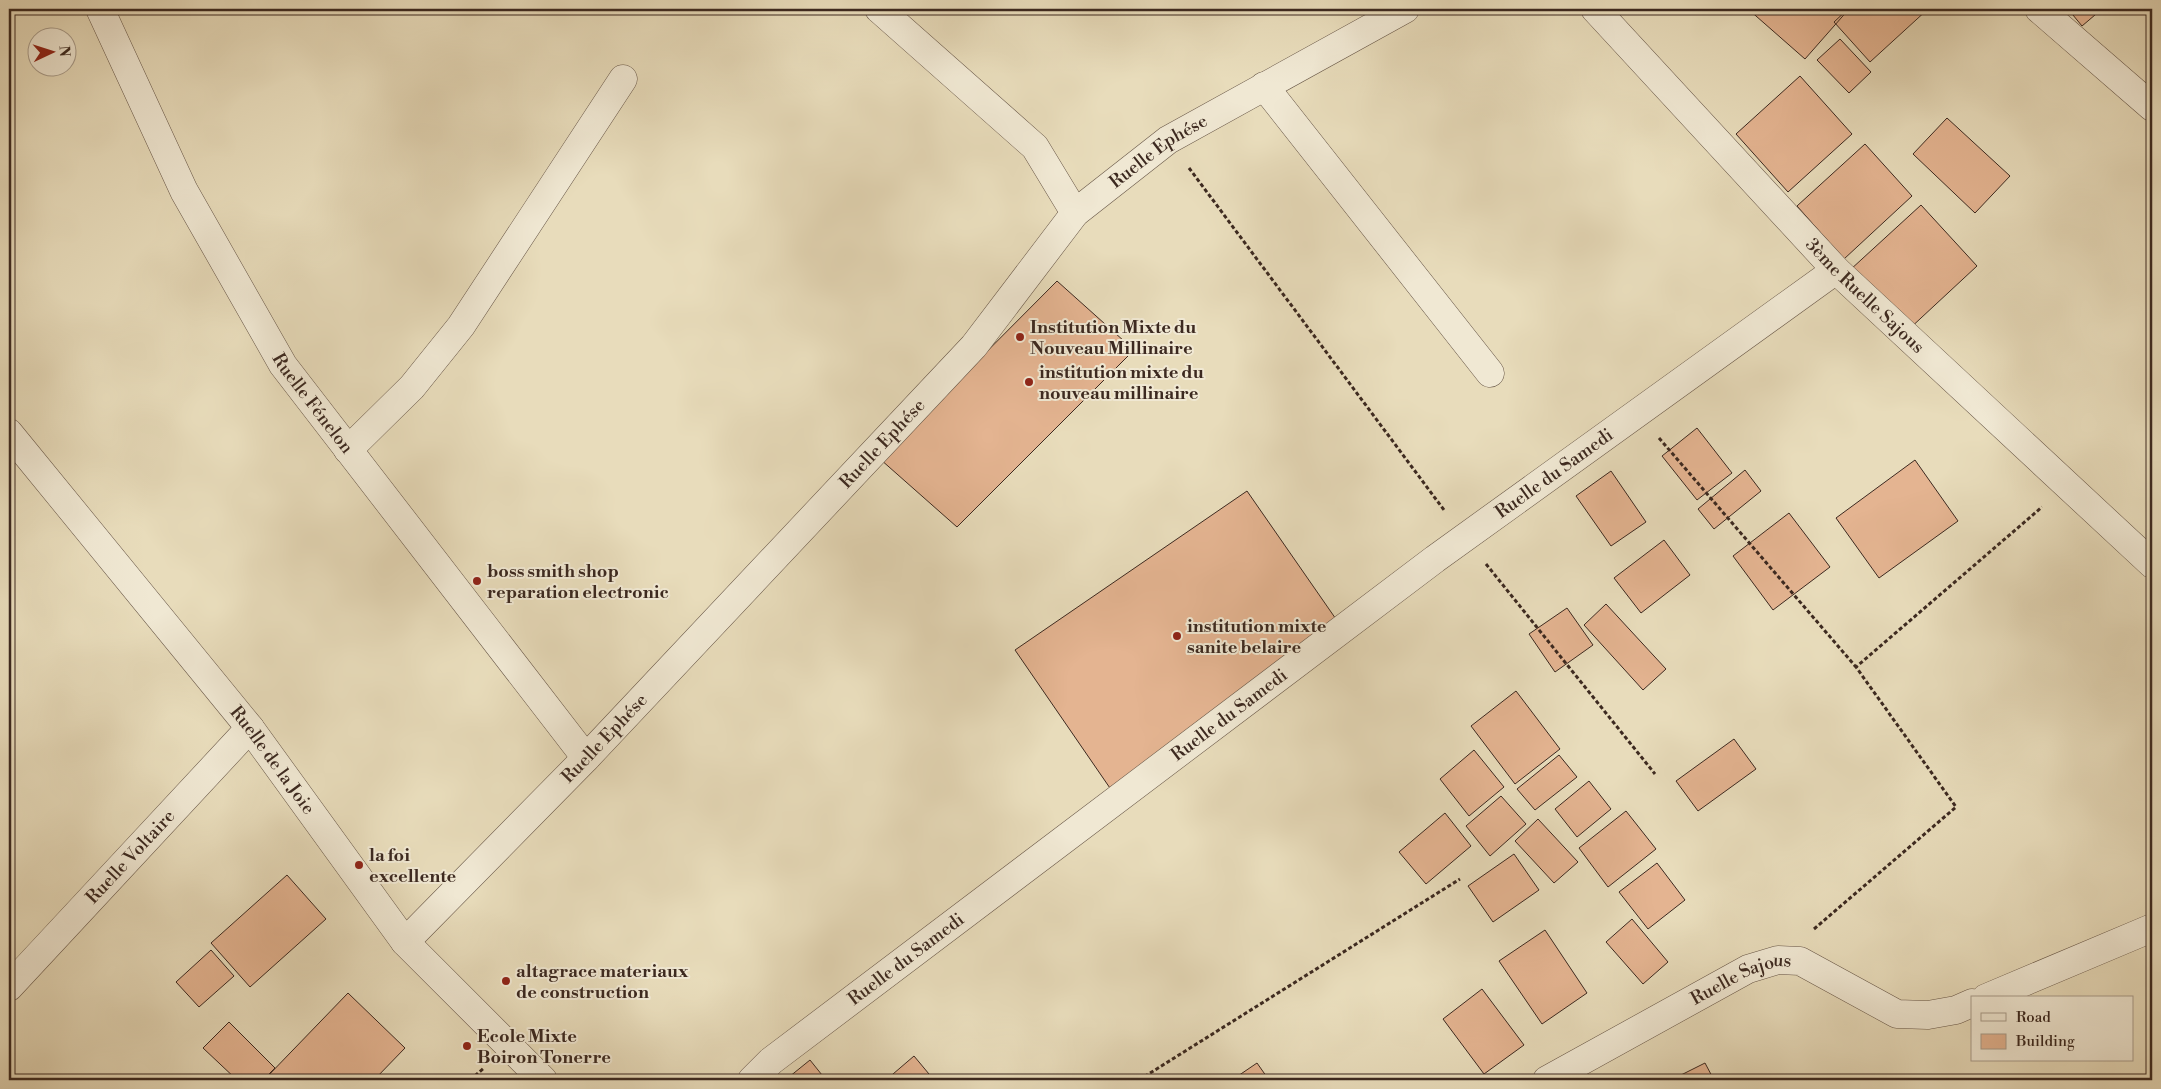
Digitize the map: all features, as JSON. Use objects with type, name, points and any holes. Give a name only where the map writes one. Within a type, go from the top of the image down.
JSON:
[{"type":"street","name":"Ruelle Fénelon","points":[[100,9],[184,191],[282,365],[586,758]]},
{"type":"street","points":[[878,9],[1035,147],[1075,213]]},
{"type":"street","name":"Ruelle Ephése","points":[[405,942],[586,758],[974,346],[1075,213],[1168,140],[1406,9]]},
{"type":"street","name":"3ème Ruelle Sajous","points":[[1596,9],[1836,270],[2152,564]]},
{"type":"street","points":[[2039,9],[2152,107]]},
{"type":"street","points":[[348,450],[412,387],[461,326],[624,79]]},
{"type":"street","points":[[1264,86],[1490,373]]},
{"type":"street","name":"Ruelle du Samedi","points":[[752,1080],[779,1055],[1465,538],[1836,270]]},
{"type":"street","name":"Ruelle de la Joie","points":[[9,433],[250,728],[405,942],[543,1080]]},
{"type":"street","name":"Ruelle Voltaire","points":[[9,987],[250,728]]},
{"type":"street","points":[[1991,996],[2152,928]]},
{"type":"street","name":"Ruelle Sajous","points":[[1563,1076],[1748,969],[1778,960],[1800,961],[1897,1014],[1928,1015],[1956,1010],[1971,1004]]},
{"type":"path","points":[[1168,140],[1465,538],[1656,774]]},
{"type":"path","points":[[1638,413],[1856,667],[1956,807],[1778,960]]},
{"type":"path","points":[[1856,667],[2067,485]]},
{"type":"path","points":[[1139,1080],[1460,879]]},
{"type":"building","points":[[1748,9],[1849,9],[1805,59]]},
{"type":"building","points":[[1848,9],[1928,9],[1870,62],[1834,22]]},
{"type":"building","points":[[2068,9],[2102,9],[2082,26]]},
{"type":"building","points":[[1840,39],[1871,72],[1849,93],[1817,60]]},
{"type":"building","points":[[1800,76],[1852,134],[1788,192],[1736,134]]},
{"type":"building","points":[[1947,118],[2010,176],[1975,213],[1913,154]]},
{"type":"building","points":[[1865,144],[1912,196],[1844,259],[1797,206]]},
{"type":"building","points":[[1921,205],[1977,266],[1907,331],[1850,270]]},
{"type":"building","name":"institution mixte du nouveau millinaire","points":[[1057,281],[1134,350],[957,527],[880,459]]},
{"type":"building","points":[[1697,428],[1732,473],[1697,500],[1662,456]]},
{"type":"building","points":[[1915,460],[1958,521],[1879,578],[1836,518]]},
{"type":"building","points":[[1745,470],[1761,491],[1714,529],[1698,509]]},
{"type":"building","points":[[1611,471],[1646,522],[1611,546],[1576,496]]},
{"type":"building","name":"institution mixte sanite belaire","points":[[1247,491],[1338,622],[1112,791],[1015,650]]},
{"type":"building","points":[[1789,513],[1830,567],[1773,610],[1733,556]]},
{"type":"building","points":[[1664,540],[1690,575],[1641,613],[1614,578]]},
{"type":"building","points":[[1606,604],[1666,669],[1643,690],[1584,625]]},
{"type":"building","points":[[1567,608],[1593,645],[1555,672],[1529,634]]},
{"type":"building","points":[[1516,691],[1560,749],[1515,784],[1471,726]]},
{"type":"building","points":[[1734,739],[1756,769],[1698,811],[1676,781]]},
{"type":"building","points":[[1474,750],[1504,787],[1469,816],[1440,779]]},
{"type":"building","points":[[1559,755],[1577,777],[1535,810],[1517,789]]},
{"type":"building","points":[[1589,781],[1611,809],[1577,837],[1555,809]]},
{"type":"building","points":[[1501,796],[1526,824],[1490,856],[1466,826]]},
{"type":"building","points":[[1626,811],[1656,849],[1608,887],[1579,848]]},
{"type":"building","points":[[1445,813],[1471,846],[1426,884],[1399,852]]},
{"type":"building","points":[[1538,819],[1578,862],[1554,883],[1515,841]]},
{"type":"building","points":[[1514,854],[1539,890],[1493,922],[1468,886]]},
{"type":"building","points":[[1657,863],[1685,900],[1648,929],[1619,892]]},
{"type":"building","points":[[287,875],[326,919],[250,987],[211,943]]},
{"type":"building","points":[[1632,919],[1668,962],[1643,984],[1606,942]]},
{"type":"building","points":[[1545,930],[1587,993],[1542,1024],[1499,961]]},
{"type":"building","points":[[211,950],[234,976],[199,1007],[176,982]]},
{"type":"building","points":[[1482,989],[1524,1045],[1484,1074],[1443,1019]]},
{"type":"building","points":[[348,993],[405,1048],[374,1080],[264,1080]]},
{"type":"building","points":[[229,1022],[275,1068],[263,1080],[237,1080],[203,1048]]},
{"type":"building","points":[[914,1056],[934,1080],[886,1080]]},
{"type":"building","points":[[810,1060],[826,1080],[792,1080],[789,1077]]},
{"type":"building","points":[[1257,1063],[1269,1080],[1232,1080]]},
{"type":"building","points":[[1705,1063],[1714,1080],[1671,1080]]},
{"type":"place","name":"Institution Mixte du Nouveau Millinaire","points":[[1020,337]]},
{"type":"place","name":"institution mixte du nouveau millinaire","points":[[1029,382]]},
{"type":"place","name":"boss smith shop reparation electronic","points":[[477,581]]},
{"type":"place","name":"institution mixte sanite belaire","points":[[1177,636]]},
{"type":"place","name":"la foi excellente","points":[[359,865]]},
{"type":"place","name":"altagrace materiaux de construction","points":[[506,981]]},
{"type":"place","name":"Ecole Mixte Boiron Tonerre","points":[[467,1046]]}]
